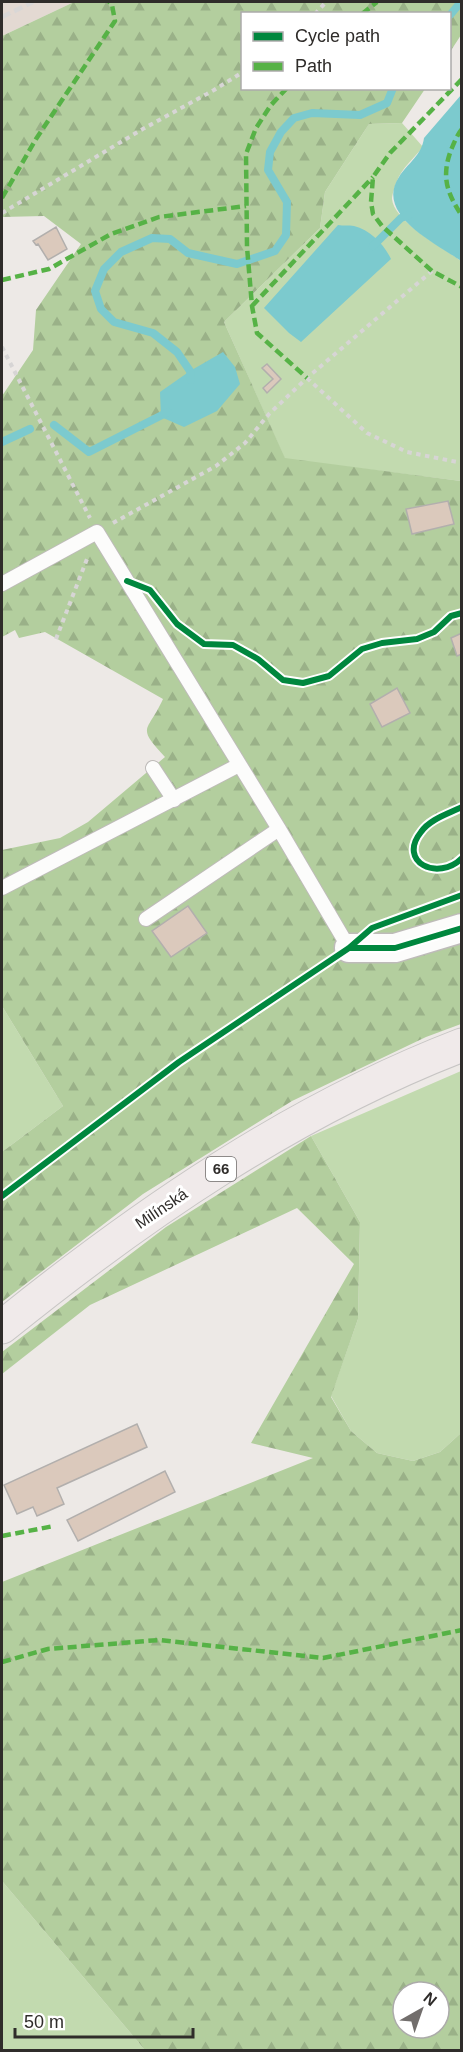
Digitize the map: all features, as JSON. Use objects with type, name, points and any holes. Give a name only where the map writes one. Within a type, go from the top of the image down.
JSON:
[{"type":"main road","name":"Milínská","points":[[2,1327],[155,1210],[302,1118],[434,1055],[462,1045]]},
{"type":"street","points":[[349,948],[395,948],[462,928]]},
{"type":"lane","points":[[2,584],[97,532],[349,948]]},
{"type":"lane","points":[[2,888],[239,765]]},
{"type":"lane","points":[[153,768],[174,800]]},
{"type":"lane","points":[[146,920],[279,829]]},
{"type":"path","points":[[2,213],[241,73]]},
{"type":"path","points":[[56,639],[97,532],[216,466],[245,443],[269,414],[307,378],[432,271]]},
{"type":"path","points":[[2,347],[97,532]]},
{"type":"path","points":[[307,378],[367,433],[407,452],[462,463]]},
{"type":"shaded area","points":[[2,2],[74,2],[2,36]]},
{"type":"green space","points":[[74,2],[461,2],[461,35],[451,50],[451,12],[241,12],[241,90],[424,90],[402,123],[369,124],[325,192],[320,228],[224,322],[285,458],[461,481],[461,1024],[426,1037],[292,1101],[143,1194],[2,1302],[2,1152],[63,1106],[2,1006],[2,850],[60,838],[88,822],[165,757],[147,734],[149,724],[163,699],[45,632],[19,638],[15,630],[2,637],[2,396],[33,350],[36,310],[81,244],[44,216],[2,217],[2,36]]},
{"type":"green space","points":[[402,123],[423,147],[399,177],[392,197],[395,208],[410,225],[461,261],[461,481],[285,459],[224,322],[320,228],[325,192],[369,124]]},
{"type":"green space","points":[[2,1006],[63,1106],[2,1152]]},
{"type":"green space","points":[[461,1071],[461,1433],[440,1452],[413,1461],[377,1453],[351,1431],[331,1396],[358,1319],[360,1222],[311,1136]]},
{"type":"green space","points":[[311,1136],[360,1222],[358,1319],[331,1397],[351,1431],[377,1453],[413,1461],[440,1452],[461,1433],[461,2050],[145,2050],[2,1881],[2,1582],[313,1458],[251,1443],[354,1264],[297,1208],[90,1305],[2,1374],[2,1352],[166,1227]]},
{"type":"green space","points":[[2,1881],[145,2050],[2,2050]]},
{"type":"water","points":[[461,95],[461,261],[424,237],[401,216],[395,204],[394,191],[399,177],[414,159],[424,138]]},
{"type":"water","points":[[338,225],[354,226],[371,234],[385,248],[391,259],[301,342],[264,308]]},
{"type":"water","points":[[223,352],[235,367],[240,384],[217,411],[184,427],[161,417],[160,392]]},
{"type":"building","points":[[56,227],[67,249],[48,260],[38,244],[36,245],[33,241]]},
{"type":"building","points":[[267,364],[281,379],[267,393],[263,388],[273,379],[262,368]]},
{"type":"building","points":[[448,501],[454,524],[412,534],[406,509]]},
{"type":"building","points":[[462,633],[462,654],[457,656],[451,638]]},
{"type":"building","points":[[397,688],[410,713],[382,727],[370,704]]},
{"type":"building","points":[[188,906],[207,933],[171,957],[152,931]]},
{"type":"building","points":[[137,1424],[147,1447],[57,1488],[64,1504],[37,1516],[33,1507],[17,1514],[4,1485]]},
{"type":"building","points":[[165,1471],[175,1492],[78,1541],[67,1520]]},
{"type":"waterway","points":[[451,14],[461,2]]},
{"type":"waterway","points":[[191,380],[190,371],[177,352],[153,333],[114,322],[101,309],[95,291],[104,269],[121,252],[152,238],[170,239],[188,253],[237,264],[275,251],[286,235],[287,202],[268,170],[270,152],[281,132],[294,118],[312,113],[360,115],[387,103],[392,90]]},
{"type":"waterway","points":[[373,246],[401,218],[409,215]]},
{"type":"waterway","points":[[54,425],[89,452],[168,412]]},
{"type":"waterway","points":[[2,442],[30,429]]},
{"type":"railway","points":[[2,17],[33,2]]},
{"type":"marked path","points":[[2,198],[36,139],[115,21],[112,5],[109,2]]},
{"type":"marked path","points":[[364,12],[377,2]]},
{"type":"marked path","points":[[462,79],[390,153],[373,177],[371,202],[373,214],[382,226],[432,271],[462,287]]},
{"type":"marked path","points":[[285,90],[271,105],[256,128],[246,154],[247,247],[252,306],[257,333],[307,378]]},
{"type":"marked path","points":[[462,129],[451,150],[446,168],[449,192],[462,216]]},
{"type":"marked path","points":[[252,306],[373,177]]},
{"type":"marked path","points":[[2,280],[49,269],[111,234],[159,217],[246,206]]},
{"type":"marked path","points":[[2,1536],[54,1526]]},
{"type":"marked path","points":[[2,1662],[48,1649],[159,1640],[323,1658],[462,1630]]},
{"type":"cycle path","points":[[127,581],[150,590],[177,624],[204,644],[233,645],[258,659],[283,680],[303,683],[329,676],[362,649],[382,643],[417,639],[434,632],[451,616],[462,613]]},
{"type":"cycle path","points":[[462,807],[425,827],[415,843],[414,852],[417,860],[432,868],[452,865],[462,858]]},
{"type":"cycle path","points":[[2,1196],[179,1062],[349,948],[372,928],[462,895]]},
{"type":"cycle path","points":[[349,948],[395,948],[462,928]]}]
